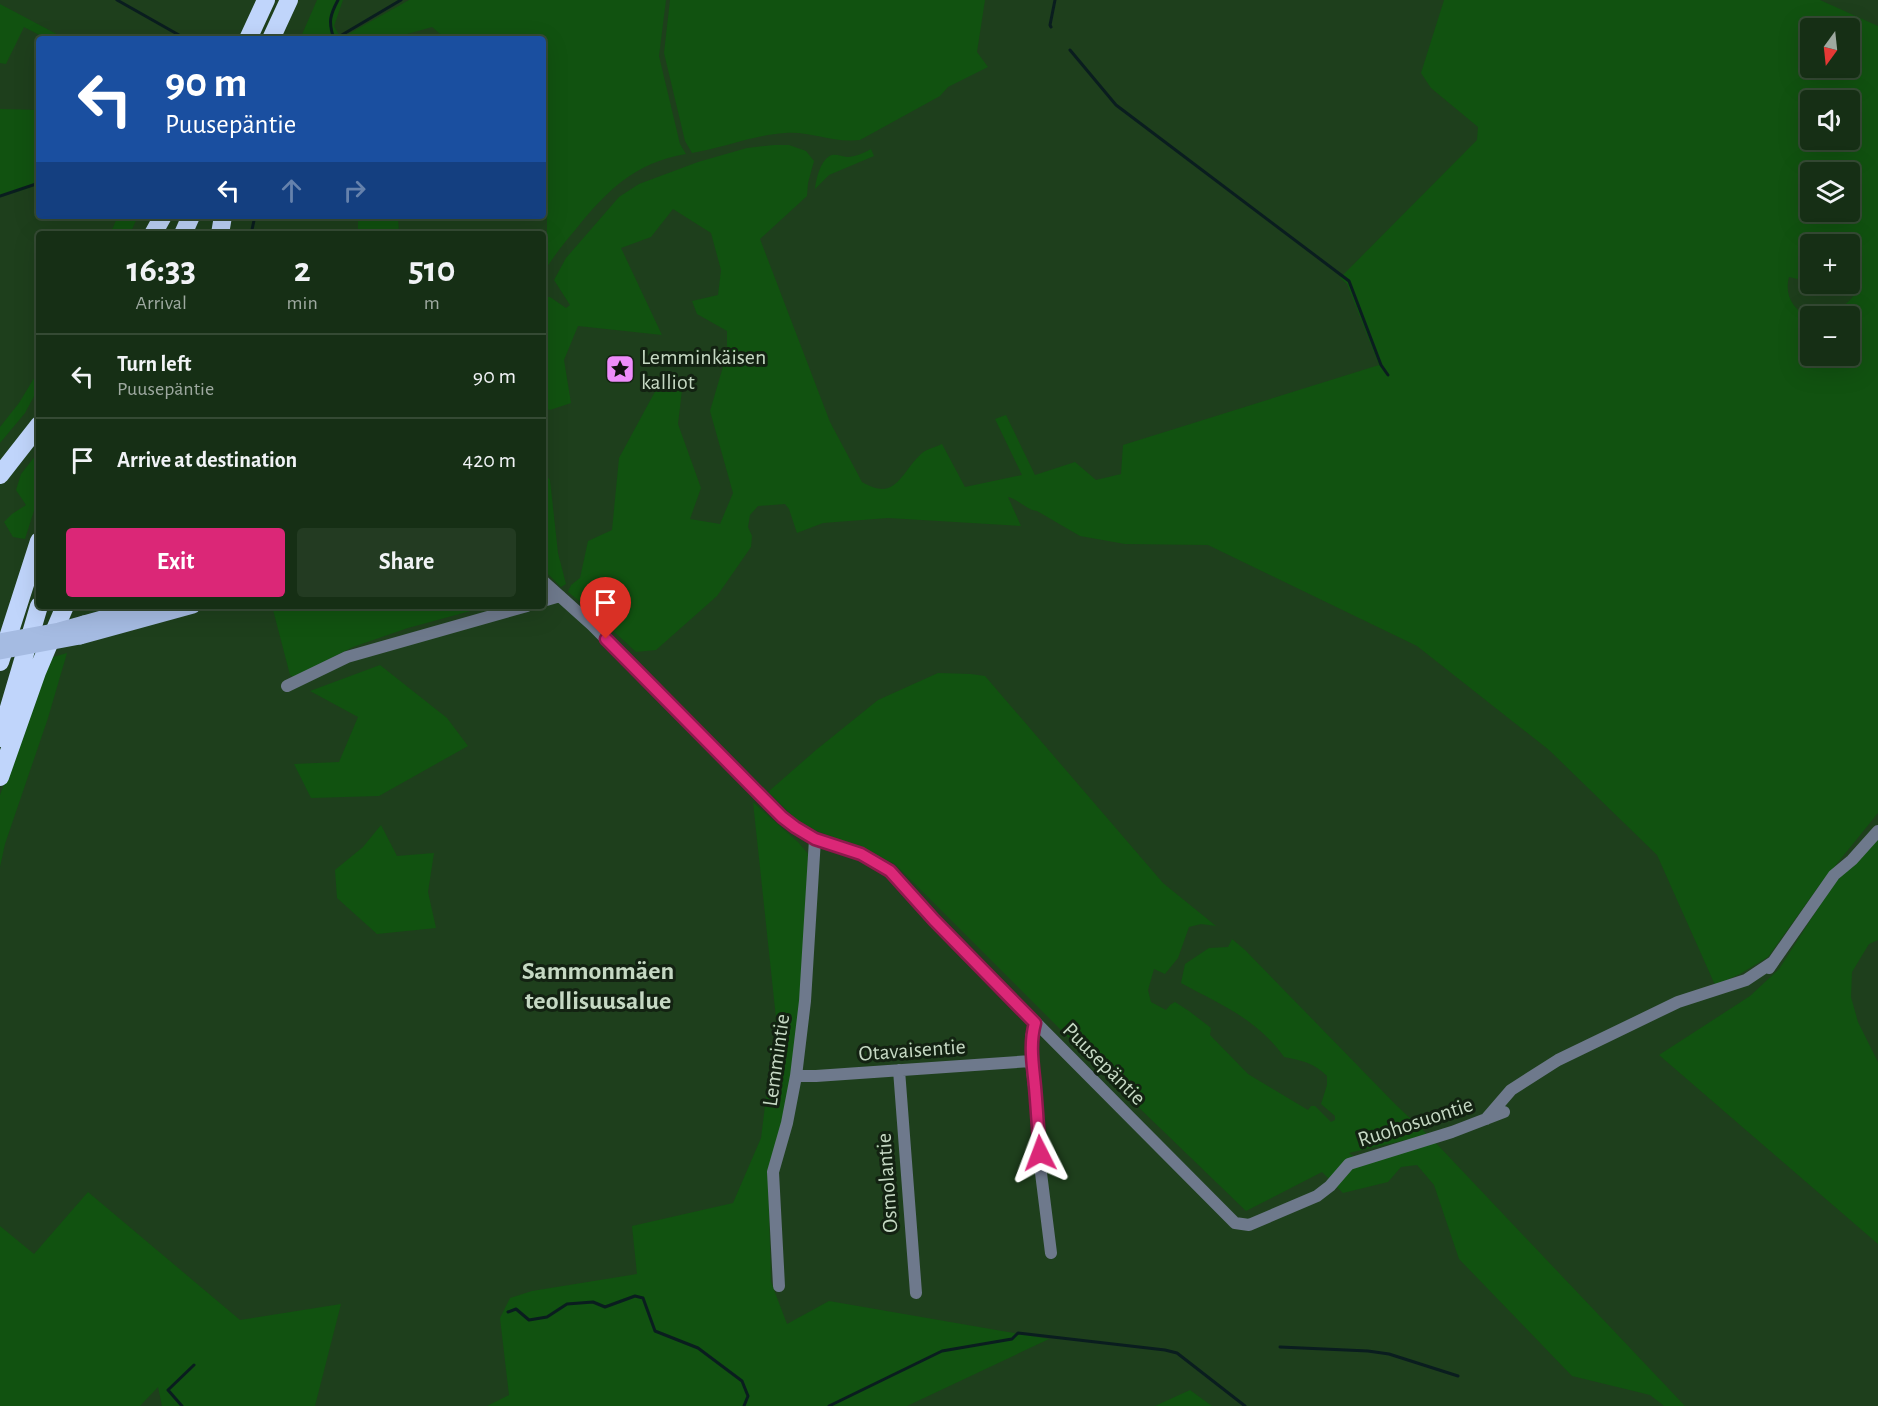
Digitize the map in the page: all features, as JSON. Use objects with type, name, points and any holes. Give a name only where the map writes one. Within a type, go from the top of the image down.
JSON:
[{"type":"highway","points":[[249,36],[266,0]]},
{"type":"highway","points":[[274,36],[286,6]]},
{"type":"highway","points":[[0,475],[36,430]]},
{"type":"highway","points":[[0,662],[36,550]]},
{"type":"highway","points":[[0,738],[38,609]]},
{"type":"highway","points":[[0,777],[37,672],[64,609]]},
{"type":"main road","points":[[0,641],[59,630],[82,630],[137,609]]},
{"type":"main road","points":[[0,652],[82,630],[179,609]]},
{"type":"street","name":"Puusepäntie","points":[[546,584],[592,625],[782,817],[815,839],[861,854],[890,871],[934,920],[1235,1223],[1249,1225]]},
{"type":"street","points":[[546,600],[560,596]]},
{"type":"street","points":[[287,686],[347,657],[515,609]]},
{"type":"street","points":[[1755,981],[1762,977],[1834,875],[1852,860],[1878,831]]},
{"type":"street","name":"Lemmintie","points":[[779,1286],[773,1172],[787,1123],[796,1076],[805,1001],[815,839]]},
{"type":"street","points":[[1485,1120],[1511,1090],[1558,1060],[1678,1002],[1746,980],[1773,962]]},
{"type":"street","points":[[1035,1023],[1031,1036],[1031,1062],[1051,1253]]},
{"type":"street","name":"Otavaisentie","points":[[796,1076],[1031,1062]]},
{"type":"street","name":"Osmolantie","points":[[899,1070],[916,1293]]},
{"type":"street","name":"Ruohosuontie","points":[[1249,1225],[1317,1196],[1330,1186],[1349,1164],[1452,1132],[1504,1112]]},
{"type":"green space","points":[[317,0],[343,0],[334,26],[340,36],[301,36]]},
{"type":"green space","points":[[409,0],[666,0],[659,56],[680,144],[686,154],[652,164],[624,180],[587,215],[546,269],[546,36],[442,36],[432,27],[400,36],[345,36]]},
{"type":"green space","points":[[670,0],[985,0],[977,52],[988,67],[948,87],[940,96],[860,140],[839,140],[785,133],[761,136],[692,153],[685,141],[664,53]]},
{"type":"green space","points":[[1444,0],[1820,0],[1878,26],[1878,813],[1818,887],[1768,957],[1740,974],[1715,985],[1657,855],[1549,750],[1417,646],[1208,545],[1125,544],[1080,536],[1008,497],[1021,526],[888,518],[823,523],[797,533],[785,504],[758,506],[750,515],[748,527],[752,536],[751,547],[717,596],[656,650],[636,652],[568,592],[571,585],[580,578],[588,541],[612,530],[619,458],[658,386],[682,390],[678,424],[701,488],[690,519],[720,524],[733,493],[710,411],[727,353],[727,331],[697,314],[692,301],[718,295],[721,270],[711,233],[673,209],[651,237],[621,248],[662,335],[578,326],[564,360],[571,403],[550,410],[546,409],[546,297],[550,297],[566,308],[570,305],[554,280],[566,258],[619,197],[639,184],[698,162],[747,148],[789,145],[806,151],[814,161],[807,196],[760,239],[830,422],[862,482],[883,489],[890,487],[902,477],[923,452],[942,444],[965,487],[1022,475],[995,419],[1006,415],[1035,475],[1075,462],[1096,480],[1121,474],[1123,445],[1379,365],[1347,284],[1340,278],[1477,140],[1478,127],[1431,88],[1421,73]],"holes":[[[1800,234],[1860,234],[1860,294],[1855,294],[1844,306],[1860,306],[1860,366],[1800,366],[1800,312],[1791,301],[1788,290],[1789,277],[1800,280]]]},
{"type":"green space","points":[[0,4],[60,36],[41,36],[24,27],[6,64],[0,63]]},
{"type":"green space","points":[[0,109],[36,110],[36,186],[0,197]]},
{"type":"green space","points":[[871,149],[874,156],[829,175],[815,189],[820,169],[828,157],[832,155],[853,156]]},
{"type":"green space","points":[[117,219],[137,219],[131,231],[111,231]]},
{"type":"green space","points":[[358,219],[398,219],[399,231],[358,231]]},
{"type":"green space","points":[[36,375],[36,393],[25,413],[0,443],[0,427],[19,403]]},
{"type":"green space","points":[[36,455],[36,504],[25,539],[13,537],[4,522],[26,505],[16,490],[21,474]]},
{"type":"green space","points":[[546,475],[550,480],[558,553],[566,584],[561,587],[546,570]]},
{"type":"green space","points":[[273,609],[478,609],[408,628],[353,647],[293,677],[290,675]]},
{"type":"green space","points":[[67,653],[48,718],[5,844],[0,867],[0,795],[50,658]]},
{"type":"green space","points":[[380,665],[447,718],[468,746],[379,796],[311,798],[294,764],[339,762],[358,717],[310,691]]},
{"type":"green space","points":[[938,673],[985,676],[1163,883],[1216,926],[1201,924],[1189,927],[1178,958],[1165,974],[1154,969],[1148,990],[1151,1002],[1166,1010],[1175,1002],[1211,1028],[1210,1035],[1248,1074],[1308,1110],[1311,1106],[1315,1106],[1331,1122],[1335,1120],[1335,1116],[1321,1104],[1327,1085],[1327,1076],[1307,1063],[1284,1057],[1250,1022],[1181,983],[1185,964],[1209,948],[1228,947],[1232,939],[1428,1135],[1349,1153],[1363,1163],[1434,1141],[1685,1406],[1664,1406],[1650,1395],[1572,1376],[1459,1259],[1434,1185],[1417,1165],[1401,1167],[1388,1182],[1343,1193],[1322,1172],[1246,1211],[1131,1100],[895,864],[801,824],[768,792],[878,700]]},
{"type":"green space","points":[[753,802],[799,843],[808,854],[800,1031],[785,1113],[768,1176],[771,1282],[787,1324],[829,1301],[1049,1339],[907,1406],[487,1406],[509,1395],[500,1318],[510,1298],[532,1291],[637,1274],[632,1226],[733,1203],[761,1138],[776,1018]]},
{"type":"green space","points":[[381,825],[397,856],[434,853],[428,892],[436,928],[377,934],[337,898],[335,870],[363,847]]},
{"type":"green space","points":[[1878,836],[1878,940],[1869,944],[1852,972],[1851,997],[1858,1022],[1878,1062],[1878,1244],[1659,1055],[1750,996],[1779,969],[1833,885]]},
{"type":"green space","points":[[88,1192],[240,1320],[341,1304],[315,1406],[162,1406],[158,1387],[140,1406],[0,1406],[0,1226],[34,1254]]},
{"type":"green space","points":[[1190,1390],[1212,1406],[1155,1406]]},
{"type":"waterway","points":[[117,0],[181,36]]},
{"type":"waterway","points":[[333,36],[331,19],[338,0]]},
{"type":"waterway","points":[[340,36],[401,0]]},
{"type":"waterway","points":[[1051,27],[1055,0]]},
{"type":"waterway","points":[[1070,50],[1116,105],[1349,281],[1381,365],[1388,375]]},
{"type":"waterway","points":[[0,196],[36,184]]},
{"type":"waterway","points":[[252,231],[254,219]]},
{"type":"waterway","points":[[508,1312],[516,1309],[529,1320],[547,1317],[567,1304],[593,1302],[605,1307],[635,1296],[643,1298],[655,1331],[698,1348],[742,1381],[748,1396],[744,1406]]},
{"type":"waterway","points":[[829,1406],[942,1351],[1012,1339],[1018,1333],[1177,1353],[1245,1406]]},
{"type":"waterway","points":[[1280,1347],[1389,1354],[1458,1376]]},
{"type":"waterway","points":[[182,1406],[168,1390],[194,1365]]},
{"type":"place","name":"Lemminkäisen kalliot","points":[[620,369]]},
{"type":"district","name":"Sammonmäen teollisuusalue","points":[[598,985]]},
{"type":"route","points":[[606,639],[782,817],[815,839],[861,854],[890,871],[934,920],[1035,1023],[1031,1036],[1031,1062],[1034,1074],[1040,1153]]}]
